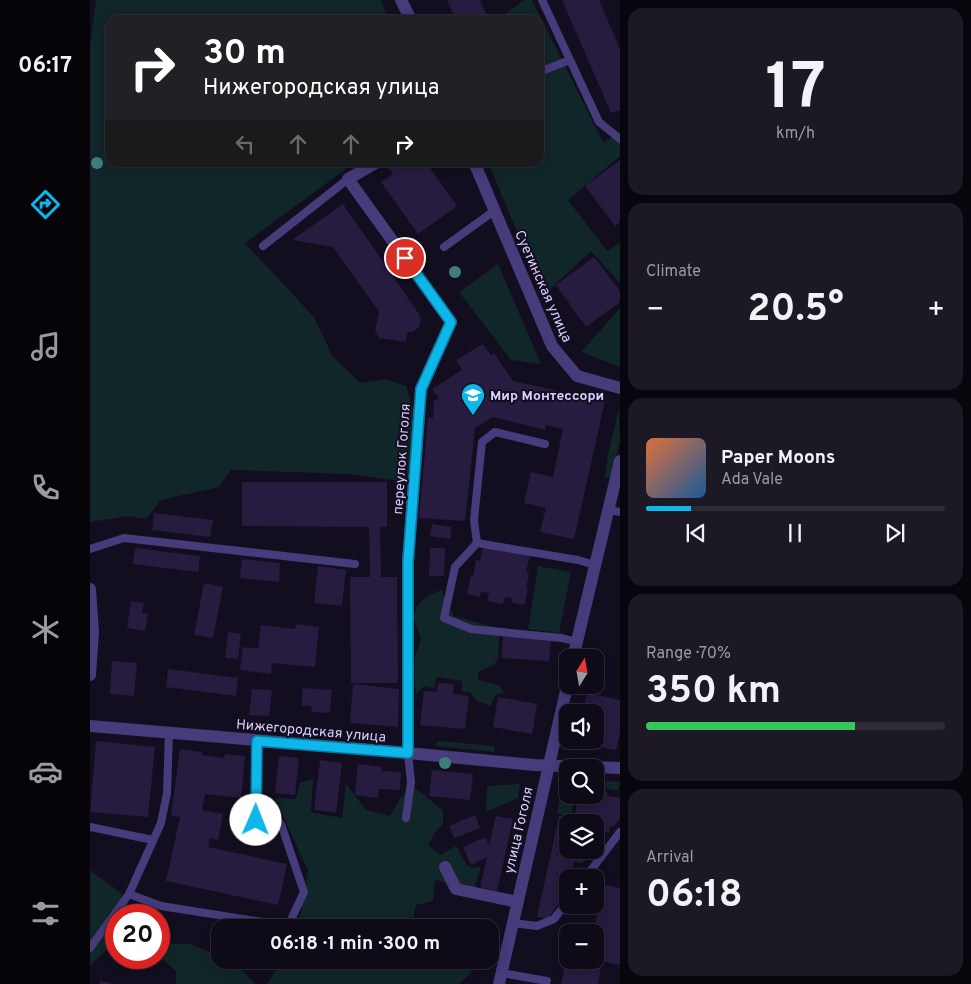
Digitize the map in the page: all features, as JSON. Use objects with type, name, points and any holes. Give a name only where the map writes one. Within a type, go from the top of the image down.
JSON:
[{"type":"street","points":[[402,0],[409,15]]},
{"type":"street","points":[[348,179],[368,167]]},
{"type":"street","name":"Суетинская улица","points":[[476,167],[552,346],[577,376],[620,388]]},
{"type":"street","name":"переулок Гоголя","points":[[348,179],[451,322],[421,389],[408,562],[408,753]]},
{"type":"street","points":[[575,649],[595,565],[614,511],[620,460]]},
{"type":"street","points":[[90,589],[93,632],[90,675]]},
{"type":"street","name":"улица Гоголя","points":[[501,978],[565,694]]},
{"type":"street","name":"Нижегородская улица","points":[[90,726],[548,766],[620,768]]},
{"type":"street","points":[[445,867],[456,889],[518,902]]},
{"type":"lane","points":[[542,0],[599,122],[620,139]]},
{"type":"lane","points":[[544,70],[570,60]]},
{"type":"lane","points":[[262,246],[348,179]]},
{"type":"lane","points":[[444,247],[494,211]]},
{"type":"lane","points":[[545,444],[495,432],[482,442],[474,520],[477,543],[455,567],[444,618],[471,629],[562,638],[577,642]]},
{"type":"lane","points":[[90,549],[124,538],[355,564]]},
{"type":"lane","points":[[477,543],[578,560],[595,565]]},
{"type":"lane","points":[[90,948],[129,894],[161,823],[167,792],[169,734]]},
{"type":"lane","points":[[129,894],[161,906],[288,926],[304,892],[282,824],[256,820],[257,741]]},
{"type":"lane","points":[[406,818],[411,782],[408,753]]},
{"type":"lane","points":[[90,827],[153,840]]},
{"type":"lane","points":[[592,869],[620,832]]},
{"type":"lane","points":[[513,923],[537,926],[554,919],[559,913]]},
{"type":"lane","points":[[501,978],[547,981]]},
{"type":"green space","points":[[96,0],[381,0],[387,15],[105,15],[105,167],[349,167],[245,243],[314,317],[333,357],[361,383],[385,379],[406,386],[414,413],[407,482],[349,474],[231,470],[219,487],[161,500],[146,519],[128,516],[90,522],[90,45]]},
{"type":"green space","points":[[525,0],[532,0],[540,15],[503,15]]},
{"type":"green space","points":[[544,24],[603,142],[620,134],[620,156],[568,200],[607,251],[620,243],[620,283],[591,251],[544,295],[490,167],[544,167]]},
{"type":"green space","points":[[498,264],[541,364],[511,360],[459,292]]},
{"type":"green space","points":[[620,308],[620,367],[581,352]]},
{"type":"green space","points":[[619,409],[620,441],[611,476],[605,478],[608,454]]},
{"type":"green space","points":[[538,566],[571,572],[559,633],[528,629]]},
{"type":"green space","points":[[442,590],[446,603],[454,616],[501,629],[498,658],[494,665],[478,672],[478,680],[498,685],[505,693],[496,694],[490,706],[477,701],[470,692],[462,691],[462,681],[437,677],[434,688],[424,686],[416,694],[414,679],[415,657],[421,638],[413,617],[423,599]]},
{"type":"green space","points":[[438,741],[494,746],[494,752],[435,746]]},
{"type":"green space","points":[[313,779],[311,812],[342,818],[346,784],[366,810],[390,816],[401,797],[414,788],[418,790],[443,810],[443,824],[434,834],[428,845],[440,855],[456,846],[467,865],[472,868],[481,867],[474,889],[435,880],[433,901],[416,905],[413,919],[297,919],[301,913],[308,871],[275,798],[296,799],[300,783]]},
{"type":"green space","points":[[604,781],[620,782],[618,790],[604,789]]},
{"type":"green space","points":[[520,784],[518,798],[486,812],[487,786]]},
{"type":"green space","points":[[559,802],[559,804],[573,804],[571,814],[557,814]]},
{"type":"green space","points":[[90,870],[122,894],[120,904],[105,904],[105,951],[90,966]]},
{"type":"green space","points":[[170,944],[190,944],[211,953],[211,969],[240,969],[255,984],[176,984],[176,971],[170,966]]},
{"type":"green space","points":[[277,969],[474,970],[459,984],[267,984]]},
{"type":"building","points":[[447,0],[480,0],[487,15],[454,15]]},
{"type":"building","points":[[562,0],[599,0],[620,49],[620,110],[611,113]]},
{"type":"building","points":[[620,160],[620,222],[615,226],[585,186]]},
{"type":"building","points":[[388,167],[430,167],[457,206],[418,234],[381,182],[393,174]]},
{"type":"building","points":[[343,204],[419,314],[421,320],[418,328],[413,332],[407,332],[406,342],[379,338],[375,331],[379,312],[333,247],[292,240]]},
{"type":"building","points":[[594,257],[620,291],[620,302],[586,327],[556,285]]},
{"type":"building","points":[[483,344],[491,355],[494,353],[513,381],[605,401],[574,539],[540,532],[546,508],[524,503],[531,472],[553,477],[563,429],[546,425],[545,430],[493,417],[475,428],[465,521],[419,518],[428,417],[433,418],[434,400],[439,399],[432,389],[462,370],[456,360]]},
{"type":"building","points":[[242,482],[387,482],[387,527],[380,527],[381,577],[397,577],[398,683],[351,683],[350,577],[370,577],[369,527],[242,526]]},
{"type":"building","points":[[154,513],[213,520],[210,537],[152,530]]},
{"type":"building","points":[[432,524],[452,527],[450,539],[430,536]]},
{"type":"building","points":[[483,545],[530,555],[526,572],[529,573],[526,589],[528,589],[524,605],[511,602],[512,598],[505,597],[503,604],[487,601],[489,593],[481,592],[480,597],[467,594],[476,560],[480,561]]},
{"type":"building","points":[[135,548],[200,556],[198,572],[133,564]]},
{"type":"building","points":[[430,548],[445,548],[444,576],[429,576]]},
{"type":"building","points":[[242,559],[280,563],[279,582],[240,578]]},
{"type":"building","points":[[318,566],[346,570],[342,606],[314,603]]},
{"type":"building","points":[[204,583],[223,587],[213,638],[194,635]]},
{"type":"building","points":[[131,601],[144,603],[142,613],[148,614],[145,631],[127,628]]},
{"type":"building","points":[[296,624],[319,627],[315,667],[272,663],[271,674],[240,670],[243,647],[258,649],[261,625],[295,629]]},
{"type":"building","points":[[228,632],[241,634],[238,659],[225,658]]},
{"type":"building","points":[[503,635],[551,638],[549,661],[502,658]]},
{"type":"building","points":[[112,661],[137,663],[134,696],[110,694]]},
{"type":"building","points":[[168,669],[238,678],[236,696],[166,687]]},
{"type":"building","points":[[438,683],[454,684],[453,694],[469,696],[465,729],[420,725],[424,691],[437,692]]},
{"type":"building","points":[[353,684],[399,689],[398,727],[350,723]]},
{"type":"building","points":[[303,688],[332,690],[330,713],[312,712],[311,706],[301,706]]},
{"type":"building","points":[[252,689],[272,690],[269,716],[249,715]]},
{"type":"building","points":[[587,694],[620,700],[620,733],[616,750],[604,748],[604,704],[585,704]]},
{"type":"building","points":[[498,697],[537,704],[532,734],[493,727]]},
{"type":"building","points":[[96,741],[155,747],[148,817],[90,812]]},
{"type":"building","points":[[180,749],[224,758],[225,754],[245,756],[241,798],[205,794],[202,810],[223,814],[218,840],[210,838],[208,847],[287,864],[278,905],[166,881],[180,817],[171,816]]},
{"type":"building","points":[[279,756],[299,758],[295,795],[275,793]]},
{"type":"building","points":[[320,760],[342,763],[336,813],[314,810]]},
{"type":"building","points":[[358,764],[382,767],[382,771],[401,772],[400,790],[379,789],[378,798],[355,795]]},
{"type":"building","points":[[432,770],[473,774],[470,800],[429,796]]},
{"type":"building","points":[[604,792],[608,792],[607,796],[620,798],[620,819],[613,827],[610,826],[609,833],[604,832],[604,814],[575,814],[577,804],[604,804]]},
{"type":"building","points":[[475,815],[480,828],[454,838],[449,826]]},
{"type":"building","points":[[496,816],[513,819],[497,891],[480,887],[487,857],[471,865],[463,847],[485,837],[489,845]]},
{"type":"building","points":[[559,816],[559,859],[589,859],[581,863],[574,861],[572,869],[559,869],[559,903],[548,919],[537,917]]},
{"type":"building","points":[[604,885],[620,888],[620,965],[604,961],[604,924],[595,924],[597,914],[604,914]]},
{"type":"building","points":[[564,969],[601,969],[598,984],[561,984]]},
{"type":"building","points":[[100,981],[111,983],[111,984],[99,984]]},
{"type":"place","name":"Мир Монтессори","points":[[473,416]]},
{"type":"route","points":[[256,820],[257,741],[408,753],[408,562],[421,389],[451,322],[405,258]]}]
